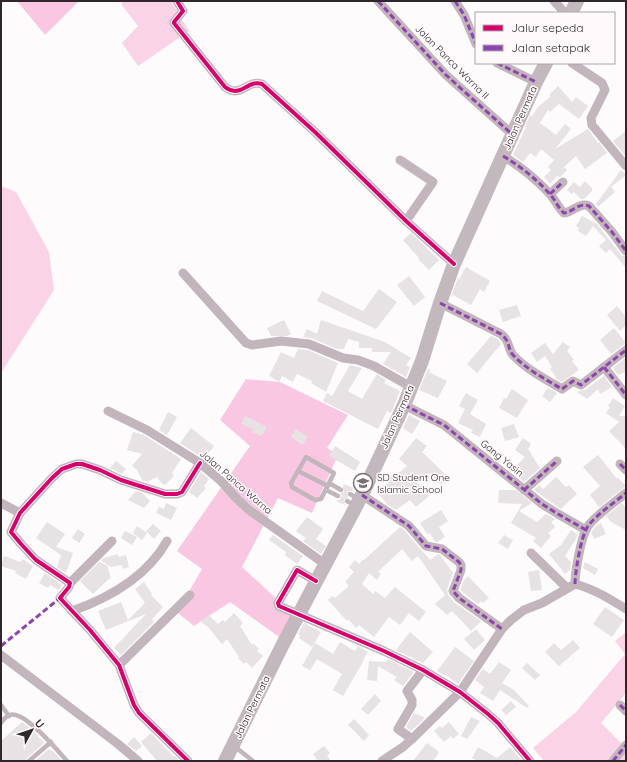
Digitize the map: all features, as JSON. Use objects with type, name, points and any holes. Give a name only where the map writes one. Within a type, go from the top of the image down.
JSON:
[{"type":"main road","points":[[572,12],[577,1]]},
{"type":"main road","name":"Jalan Permata","points":[[225,761],[282,646],[325,564],[355,499],[404,405],[422,361],[454,264],[545,64]]},
{"type":"street","points":[[177,1],[183,11],[174,23],[225,87],[229,90],[237,92],[253,83],[262,84],[315,132],[406,221],[454,264]]},
{"type":"street","name":"Jalan Panca Warna II","points":[[378,1],[446,75],[512,135]]},
{"type":"street","points":[[455,1],[464,15],[475,42]]},
{"type":"street","points":[[554,1],[564,12]]},
{"type":"street","points":[[499,64],[536,82]]},
{"type":"street","points":[[574,64],[602,83],[604,86],[605,90],[591,121],[592,125],[626,166]]},
{"type":"street","points":[[503,156],[520,166],[550,194],[564,213],[567,213],[582,205],[589,206],[612,232],[626,251]]},
{"type":"street","points":[[400,160],[432,182],[406,221]]},
{"type":"street","points":[[550,194],[563,182]]},
{"type":"street","points":[[183,273],[246,344],[252,345],[281,342],[309,344],[343,358],[358,360],[374,366],[411,387]]},
{"type":"street","points":[[440,303],[501,334],[508,341],[512,354],[525,365],[562,389],[572,381],[581,385],[626,350]]},
{"type":"street","points":[[604,367],[626,395]]},
{"type":"street","name":"Gang Yasin","points":[[404,405],[444,425],[524,490],[558,514],[586,530]]},
{"type":"street","name":"Jalan Panca Warna","points":[[108,411],[147,430],[200,464],[221,481],[249,510],[325,564]]},
{"type":"street","points":[[524,490],[557,461]]},
{"type":"street","points":[[70,583],[36,560],[11,532],[20,513],[62,469],[76,464],[82,464],[100,470],[121,480],[165,494],[177,494],[182,492],[200,464]]},
{"type":"street","points":[[571,586],[586,530],[591,523],[626,494]]},
{"type":"street","points":[[355,499],[409,526],[426,546],[442,549],[459,562],[461,565],[461,570],[453,591],[459,598],[502,629]]},
{"type":"street","points":[[1,503],[20,513]]},
{"type":"street","points":[[112,541],[70,583],[69,587],[60,598],[119,664],[136,708],[188,761]]},
{"type":"street","points":[[72,611],[87,606],[134,580],[154,560],[167,541]]},
{"type":"street","points":[[531,553],[571,586]]},
{"type":"street","points":[[316,581],[297,570],[278,603],[279,606],[355,637],[423,670],[460,692],[493,719],[530,761]]},
{"type":"street","points":[[382,761],[403,747],[460,692],[502,629],[524,610],[542,603],[571,586],[588,587],[606,596],[626,609]]},
{"type":"street","points":[[119,664],[190,595]]},
{"type":"street","points":[[1,655],[138,761]]},
{"type":"street","points":[[412,739],[398,729],[412,705],[412,700],[407,691],[423,670]]},
{"type":"street","points":[[615,760],[626,744]]},
{"type":"lane","points":[[308,457],[334,473],[328,486],[321,499],[315,500],[295,490],[291,484],[305,458],[308,457]]},
{"type":"lane","points":[[298,471],[328,486],[341,490]]},
{"type":"lane","points":[[328,486],[338,496]]},
{"type":"lane","points":[[1,705],[9,716]]},
{"type":"lane","points":[[1,723],[9,716],[19,716],[34,727],[67,761]]},
{"type":"lane","points":[[29,761],[50,742]]},
{"type":"lane","points":[[233,746],[253,761]]},
{"type":"shaded area","points":[[17,1],[79,1],[45,35]]},
{"type":"shaded area","points":[[124,1],[171,1],[189,31],[138,66],[122,43],[138,26],[121,4]]},
{"type":"shaded area","points":[[1,186],[16,192],[49,252],[54,290],[1,373]]},
{"type":"shaded area","points":[[246,379],[280,382],[348,415],[327,448],[338,455],[312,513],[278,498],[242,567],[294,615],[282,639],[230,602],[194,626],[177,612],[202,569],[177,551],[250,446],[220,420]]},
{"type":"shaded area","points":[[626,632],[626,693],[601,723],[626,748],[626,761],[544,761],[533,748],[576,712],[625,654],[615,641]]},
{"type":"building","points":[[558,86],[572,102],[576,97],[588,106],[579,119],[559,104],[550,112],[548,110],[540,123],[556,135],[565,124],[571,129],[555,149],[588,129],[607,153],[585,169],[576,156],[564,167],[567,170],[560,177],[557,176],[550,184],[544,177],[551,170],[548,167],[554,160],[541,149],[536,157],[530,153],[523,162],[513,155],[530,115],[532,116],[539,106],[551,96],[549,95]]},
{"type":"building","points":[[626,131],[626,157],[613,141]]},
{"type":"building","points":[[621,170],[626,175],[611,187],[615,192],[598,207],[596,204]]},
{"type":"building","points":[[585,181],[592,188],[592,191],[584,199],[581,199],[574,192],[572,194],[567,190],[574,182],[580,187]]},
{"type":"building","points":[[582,216],[597,224],[621,255],[626,257],[626,268],[610,249],[606,253],[599,246],[606,240],[593,226],[586,236],[578,231],[579,228],[576,226]]},
{"type":"building","points":[[411,233],[439,260],[429,270],[403,240]]},
{"type":"building","points":[[466,267],[490,281],[484,292],[480,289],[471,305],[453,295],[451,297],[458,278],[459,279]]},
{"type":"building","points":[[409,276],[425,297],[414,306],[397,285]]},
{"type":"building","points":[[379,289],[397,302],[376,329],[317,301],[322,291],[363,311]]},
{"type":"building","points":[[517,305],[521,316],[503,322],[499,310]]},
{"type":"building","points":[[617,306],[626,317],[626,325],[620,331],[607,315]]},
{"type":"building","points":[[284,320],[291,334],[287,336],[271,336],[267,328]]},
{"type":"building","points":[[321,320],[385,342],[411,358],[406,365],[410,367],[406,377],[383,364],[391,352],[372,352],[372,348],[359,348],[359,342],[348,339],[344,349],[337,349],[311,338],[303,337],[307,329],[317,334]]},
{"type":"building","points":[[614,328],[626,343],[611,354],[600,340]]},
{"type":"building","points":[[491,336],[498,339],[501,344],[477,373],[467,364]]},
{"type":"building","points":[[563,342],[570,347],[567,351],[579,370],[562,382],[555,378],[556,377],[550,369],[552,367],[545,356],[537,362],[531,353],[545,343],[553,354]]},
{"type":"building","points":[[298,349],[308,350],[338,363],[326,392],[311,383],[312,381],[297,374],[293,382],[282,376],[279,382],[269,376],[281,352],[294,358]]},
{"type":"building","points":[[625,358],[626,372],[618,375],[614,370],[614,367]]},
{"type":"building","points":[[350,365],[362,368],[348,391],[362,399],[377,374],[386,380],[384,383],[400,391],[391,413],[387,411],[378,429],[323,401],[327,393],[332,396]]},
{"type":"building","points":[[428,369],[431,370],[429,372],[447,381],[438,398],[419,390]]},
{"type":"building","points":[[604,376],[612,387],[600,394],[598,389],[587,399],[577,392],[585,390]]},
{"type":"building","points":[[548,388],[557,393],[550,402],[542,396]]},
{"type":"building","points":[[512,389],[528,400],[517,418],[499,408],[504,398],[506,399]]},
{"type":"building","points":[[466,393],[478,400],[470,414],[486,424],[480,437],[471,433],[473,430],[458,423],[465,409],[459,406]]},
{"type":"building","points":[[613,398],[625,406],[619,416],[626,416],[626,449],[609,431],[619,422],[606,413]]},
{"type":"building","points":[[168,412],[177,417],[167,435],[159,430]]},
{"type":"building","points":[[409,415],[420,421],[412,434],[403,428]]},
{"type":"building","points":[[245,416],[267,427],[262,436],[252,432],[253,429],[241,424]]},
{"type":"building","points":[[514,424],[519,437],[505,441],[501,428]]},
{"type":"building","points":[[191,428],[214,446],[204,459],[180,443]]},
{"type":"building","points":[[296,429],[308,437],[302,445],[291,437]]},
{"type":"building","points":[[133,432],[144,435],[181,459],[172,473],[174,476],[165,485],[163,485],[157,477],[147,482],[142,480],[137,470],[132,466],[142,454],[127,450]]},
{"type":"building","points":[[416,438],[427,446],[422,452],[448,477],[441,485],[429,473],[417,482],[429,496],[416,507],[410,500],[396,510],[388,505],[377,492],[389,482],[387,480],[393,474],[395,476],[407,466],[399,459]]},
{"type":"building","points":[[523,438],[531,444],[528,449],[540,468],[524,482],[511,471],[525,457],[515,450]]},
{"type":"building","points":[[335,446],[360,462],[355,471],[329,456]]},
{"type":"building","points":[[598,455],[617,479],[618,478],[626,486],[599,507],[590,495],[600,486],[583,467]]},
{"type":"building","points":[[116,461],[126,469],[122,474],[110,468]]},
{"type":"building","points":[[201,472],[209,479],[204,486],[206,488],[197,498],[189,492]]},
{"type":"building","points":[[556,477],[566,487],[569,485],[577,494],[561,509],[534,490],[539,485],[543,489]]},
{"type":"building","points":[[344,484],[353,488],[352,491],[348,491],[347,493],[348,497],[344,500],[345,505],[336,501],[340,499],[342,496],[341,494],[344,492]]},
{"type":"building","points":[[499,490],[516,490],[532,503],[519,511],[537,522],[546,514],[555,519],[551,522],[555,527],[548,533],[551,536],[541,548],[533,541],[536,538],[511,523],[522,504],[498,503]]},
{"type":"building","points":[[136,491],[142,493],[150,501],[144,508],[128,500]]},
{"type":"building","points":[[166,503],[177,508],[171,520],[156,513],[159,507],[164,509]]},
{"type":"building","points":[[622,503],[626,508],[626,530],[611,522],[606,516]]},
{"type":"building","points":[[441,510],[448,521],[439,527],[445,537],[435,542],[430,533],[427,534],[420,523]]},
{"type":"building","points":[[307,517],[323,529],[316,539],[326,546],[321,554],[303,541],[306,538],[296,531]]},
{"type":"building","points":[[47,522],[65,534],[56,547],[73,553],[66,573],[57,567],[61,555],[36,538]]},
{"type":"building","points":[[601,523],[606,534],[594,539],[591,532]]},
{"type":"building","points":[[153,524],[161,531],[154,539],[146,531]]},
{"type":"building","points":[[137,526],[147,533],[142,540],[133,533]]},
{"type":"building","points":[[400,527],[430,560],[438,554],[453,573],[447,589],[448,595],[455,603],[481,621],[471,631],[452,611],[447,615],[435,604],[445,595],[418,556],[412,561],[402,549],[378,572],[381,574],[377,580],[369,573],[362,584],[373,594],[375,591],[385,598],[395,587],[426,612],[419,621],[409,613],[400,625],[389,617],[374,637],[359,625],[356,628],[348,619],[347,621],[328,600],[332,596],[335,598],[349,586],[345,582],[354,572],[349,567],[355,560],[359,564]]},
{"type":"building","points":[[78,529],[85,534],[79,543],[72,538]]},
{"type":"building","points":[[571,530],[578,535],[565,556],[571,562],[570,570],[565,574],[549,554],[561,545]]},
{"type":"building","points":[[125,531],[137,537],[132,545],[121,538]]},
{"type":"building","points":[[273,535],[303,556],[297,564],[285,555],[286,552],[269,540]]},
{"type":"building","points":[[504,535],[513,540],[508,549],[498,543]]},
{"type":"building","points":[[118,554],[118,557],[126,555],[129,567],[123,569],[122,565],[111,567],[101,560],[104,558]]},
{"type":"building","points":[[4,556],[21,562],[23,559],[33,566],[26,579],[15,573],[16,571],[1,566]]},
{"type":"building","points":[[99,562],[107,565],[111,578],[93,594],[80,581]]},
{"type":"building","points":[[585,562],[598,569],[595,575],[583,568]]},
{"type":"building","points":[[539,570],[542,590],[531,591],[528,572]]},
{"type":"building","points":[[45,573],[62,585],[59,590],[50,585],[48,588],[39,583]]},
{"type":"building","points":[[468,576],[489,598],[483,603],[481,601],[478,604],[460,590],[464,580]]},
{"type":"building","points":[[144,582],[152,594],[151,595],[163,607],[152,619],[154,622],[121,655],[114,648],[146,614],[106,630],[98,611],[121,602],[128,620],[145,603],[135,589]]},
{"type":"building","points":[[605,607],[624,620],[612,637],[593,624]]},
{"type":"building","points":[[234,613],[243,623],[240,626],[252,645],[253,643],[259,649],[257,651],[263,656],[252,668],[246,662],[244,664],[238,658],[239,657],[227,639],[222,644],[208,627],[201,622],[209,615],[218,624],[223,620],[225,622]]},
{"type":"building","points":[[304,623],[321,632],[312,647],[299,638],[300,635],[298,634]]},
{"type":"building","points":[[476,629],[485,640],[474,650],[464,639]]},
{"type":"building","points":[[410,632],[433,652],[423,663],[396,650]]},
{"type":"building","points":[[573,640],[580,648],[559,666],[545,652],[554,643],[561,650]]},
{"type":"building","points":[[340,642],[355,651],[358,646],[368,652],[343,696],[333,690],[342,674],[317,659],[310,670],[302,666],[315,643],[333,654]]},
{"type":"building","points":[[455,647],[474,661],[458,684],[446,675],[445,676],[437,671]]},
{"type":"building","points":[[388,659],[414,672],[403,686],[394,680],[397,677],[378,666],[377,681],[367,680],[369,661],[386,662]]},
{"type":"building","points":[[499,662],[511,670],[502,683],[514,690],[529,706],[527,708],[500,690],[493,701],[480,693],[484,687],[475,680],[483,669],[490,674]]},
{"type":"building","points":[[527,663],[540,675],[535,680],[522,668]]},
{"type":"building","points":[[375,694],[381,701],[368,715],[361,709]]},
{"type":"building","points":[[511,701],[516,707],[506,715],[501,710]]},
{"type":"building","points":[[414,713],[424,717],[423,720],[411,731],[406,727]]},
{"type":"building","points":[[471,717],[480,721],[467,739],[461,736]]},
{"type":"building","points":[[354,719],[369,735],[364,741],[348,725]]},
{"type":"building","points":[[22,722],[44,743],[25,761],[1,761],[1,741]]},
{"type":"building","points":[[449,722],[459,734],[453,739],[451,736],[444,742],[434,731],[440,726],[442,728]]},
{"type":"building","points":[[151,733],[179,761],[157,761],[141,742]]},
{"type":"building","points":[[134,737],[142,746],[136,751],[127,744]]},
{"type":"building","points":[[427,743],[438,751],[438,754],[433,761],[413,761]]},
{"type":"building","points":[[324,746],[330,753],[327,756],[331,761],[318,761],[313,754]]},
{"type":"building","points":[[478,747],[497,758],[510,747],[522,761],[476,761],[472,758]]},
{"type":"building","points":[[49,749],[51,751],[52,750],[62,761],[35,761]]},
{"type":"marked path","points":[[378,1],[446,75],[513,135]]},
{"type":"marked path","points":[[455,1],[464,15],[475,42]]},
{"type":"marked path","points":[[499,64],[536,82]]},
{"type":"marked path","points":[[503,156],[538,182],[551,195],[564,213],[582,205],[589,206],[612,232],[626,251]]},
{"type":"marked path","points":[[550,194],[563,182]]},
{"type":"marked path","points":[[440,303],[501,334],[508,342],[511,352],[518,360],[536,374],[562,389],[573,381],[581,385],[626,350]]},
{"type":"marked path","points":[[604,367],[626,395]]},
{"type":"marked path","points":[[404,405],[444,425],[542,504],[586,530]]},
{"type":"marked path","points":[[524,490],[557,461]]},
{"type":"marked path","points":[[620,464],[626,470]]},
{"type":"marked path","points":[[575,584],[577,563],[585,531],[601,513],[626,493]]},
{"type":"marked path","points":[[362,495],[409,526],[426,546],[442,549],[459,562],[461,565],[461,570],[453,591],[459,598],[502,629]]},
{"type":"marked path","points":[[1,646],[60,598]]},
{"type":"marked path","points":[[620,705],[626,711]]},
{"type":"marked path","points":[[613,761],[626,745]]},
{"type":"cycle path","points":[[177,1],[183,11],[174,23],[225,87],[235,91],[252,84],[262,84],[315,132],[406,221],[454,264]]},
{"type":"cycle path","points":[[188,761],[139,713],[134,705],[119,665],[90,630],[60,598],[69,587],[70,583],[36,560],[11,532],[20,513],[62,469],[76,464],[82,464],[100,470],[121,480],[165,494],[177,494],[182,492],[200,463]]},
{"type":"cycle path","points":[[316,581],[297,570],[278,603],[279,606],[384,651],[423,670],[460,692],[498,723],[530,761]]},
{"type":"place","name":"SD Student One Islamic School","points":[[363,483]]}]
